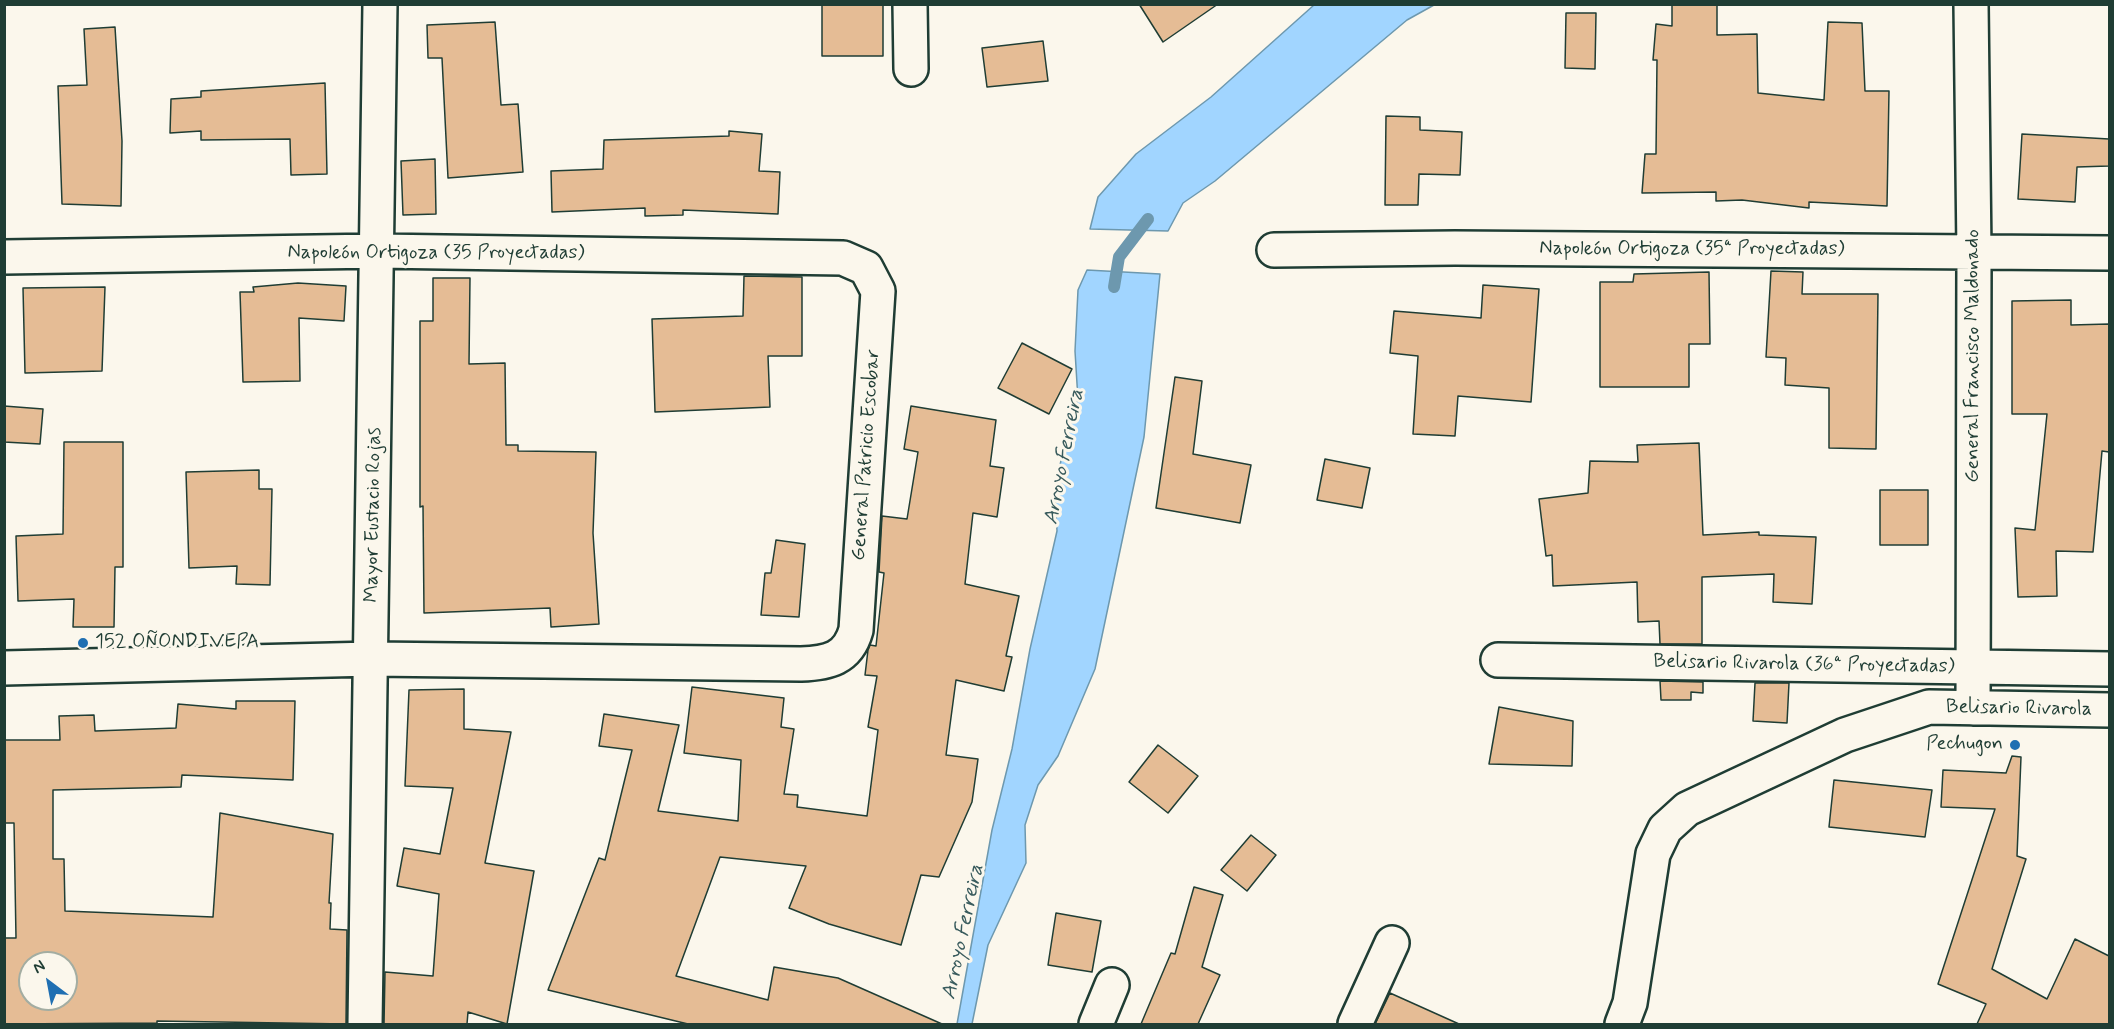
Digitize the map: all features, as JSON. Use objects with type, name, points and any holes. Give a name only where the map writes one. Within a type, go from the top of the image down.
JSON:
[{"type":"street","name":"Mayor Eustacio Rojas","points":[[365,1024],[380,4]]},
{"type":"street","points":[[910,4],[911,69]]},
{"type":"street","name":"General Francisco Maldonado","points":[[1971,4],[1974,252],[1973,708]]},
{"type":"street","name":"Napoleón Ortigoza (35ª Proyectadas)","points":[[1274,250],[1455,248],[2109,253]]},
{"type":"street","name":"Napoleón Ortigoza (35 Proyectadas)","points":[[4,257],[378,251],[843,258],[866,268]]},
{"type":"street","name":"General Patricio Escobar","points":[[372,659],[801,664],[822,663],[837,657],[852,645],[857,619],[878,291],[866,268]]},
{"type":"street","points":[[4,668],[372,659]]},
{"type":"street","name":"Belisario Rivarola (36ª Proyectadas)","points":[[1498,660],[2109,669]]},
{"type":"street","name":"Belisario Rivarola","points":[[1622,1024],[1630,1003],[1653,854],[1665,829],[1687,809],[1721,791],[1845,735],[1929,707],[2109,710]]},
{"type":"street","points":[[1355,1024],[1392,943]]},
{"type":"street","points":[[1096,1024],[1112,985]]},
{"type":"water","points":[[1314,5],[1434,5],[1407,20],[1215,181],[1183,203],[1168,231],[1090,229],[1098,197],[1136,154],[1211,97]]},
{"type":"water","points":[[1087,270],[1160,274],[1144,437],[1095,669],[1058,756],[1038,785],[1025,825],[1026,863],[988,945],[972,1024],[957,1024],[992,830],[1012,749],[1030,649],[1057,531],[1055,492],[1069,418],[1078,400],[1075,351],[1078,290]]},
{"type":"building","points":[[822,4],[883,4],[883,56],[822,56]]},
{"type":"building","points":[[1139,4],[1218,4],[1163,42]]},
{"type":"building","points":[[1672,4],[1717,4],[1717,35],[1757,34],[1758,93],[1824,100],[1828,22],[1862,23],[1865,91],[1889,91],[1887,206],[1809,202],[1809,208],[1742,200],[1716,201],[1716,192],[1642,193],[1645,154],[1656,154],[1657,60],[1653,60],[1656,24],[1672,26]]},
{"type":"building","points":[[1566,13],[1596,13],[1595,69],[1565,68]]},
{"type":"building","points":[[495,22],[501,105],[518,104],[523,172],[448,178],[442,58],[428,58],[427,25]]},
{"type":"building","points":[[115,27],[122,141],[121,206],[62,204],[58,86],[87,85],[84,29]]},
{"type":"building","points":[[1043,41],[1048,81],[987,87],[982,48]]},
{"type":"building","points":[[325,83],[327,174],[291,175],[290,139],[201,140],[201,131],[170,133],[171,99],[201,97],[201,91]]},
{"type":"building","points":[[1386,116],[1420,117],[1420,130],[1462,132],[1460,175],[1419,174],[1418,205],[1385,205]]},
{"type":"building","points":[[729,131],[762,134],[759,171],[780,172],[778,214],[683,210],[683,215],[645,216],[645,208],[552,212],[551,171],[603,169],[604,140],[729,136]]},
{"type":"building","points":[[2022,134],[2109,139],[2109,166],[2077,167],[2075,202],[2018,199]]},
{"type":"building","points":[[435,159],[436,214],[403,215],[401,161]]},
{"type":"building","points":[[1771,271],[1803,272],[1802,294],[1878,294],[1876,449],[1829,448],[1829,388],[1785,385],[1786,358],[1766,357]]},
{"type":"building","points":[[1709,272],[1710,344],[1689,344],[1689,387],[1600,387],[1600,282],[1633,282],[1634,274]]},
{"type":"building","points":[[744,276],[802,277],[802,356],[768,356],[770,407],[655,412],[652,319],[743,316]]},
{"type":"building","points":[[433,278],[470,278],[469,364],[505,363],[506,445],[518,445],[518,451],[596,452],[593,533],[599,624],[551,627],[550,608],[424,613],[423,506],[420,507],[420,321],[433,321]]},
{"type":"building","points":[[298,283],[346,286],[344,321],[299,318],[300,381],[243,382],[240,292],[254,292],[253,287]]},
{"type":"building","points":[[1483,285],[1539,289],[1531,402],[1458,396],[1455,436],[1413,434],[1418,356],[1390,353],[1394,311],[1481,318]]},
{"type":"building","points":[[105,287],[102,371],[25,373],[23,288]]},
{"type":"building","points":[[2071,300],[2071,325],[2109,324],[2109,452],[2102,451],[2093,552],[2056,551],[2057,596],[2018,597],[2015,528],[2035,530],[2047,414],[2012,414],[2012,301]]},
{"type":"building","points":[[1022,343],[1072,369],[1049,414],[998,388]]},
{"type":"building","points":[[1175,377],[1202,381],[1193,454],[1251,465],[1240,523],[1156,508]]},
{"type":"building","points":[[4,406],[43,409],[40,444],[4,442]]},
{"type":"building","points":[[911,406],[996,420],[990,466],[1004,468],[997,517],[973,513],[965,584],[1019,596],[1006,656],[1012,657],[1004,691],[956,680],[946,755],[978,759],[972,802],[939,877],[921,875],[901,945],[829,924],[789,908],[806,866],[720,857],[676,976],[768,1000],[774,967],[838,978],[942,1024],[688,1024],[548,990],[599,858],[605,860],[632,750],[599,746],[604,714],[679,725],[658,811],[738,821],[741,760],[684,753],[692,687],[784,698],[781,727],[794,729],[784,794],[798,795],[797,807],[867,816],[878,730],[868,727],[877,676],[865,675],[868,650],[870,645],[876,646],[884,573],[879,572],[882,516],[907,519],[918,452],[904,449]]},
{"type":"building","points":[[64,442],[123,442],[123,567],[115,567],[114,627],[73,627],[74,599],[18,601],[16,536],[63,534]]},
{"type":"building","points":[[1699,443],[1703,535],[1759,532],[1759,535],[1816,537],[1812,604],[1773,602],[1774,574],[1702,577],[1702,644],[1660,644],[1659,621],[1638,622],[1637,582],[1553,586],[1552,555],[1546,556],[1539,499],[1588,493],[1590,461],[1638,462],[1637,445]]},
{"type":"building","points":[[1325,459],[1370,468],[1362,508],[1317,500]]},
{"type":"building","points":[[259,470],[259,489],[272,489],[270,585],[236,584],[237,566],[189,568],[186,472]]},
{"type":"building","points":[[1880,490],[1928,490],[1928,545],[1880,545]]},
{"type":"building","points":[[776,540],[805,544],[799,617],[761,615],[765,573],[771,573]]},
{"type":"building","points":[[1660,681],[1703,682],[1703,693],[1691,692],[1691,700],[1661,700]]},
{"type":"building","points":[[1755,683],[1789,683],[1787,723],[1753,721]]},
{"type":"building","points":[[464,689],[464,729],[511,732],[485,863],[534,871],[507,1024],[468,1012],[467,1024],[384,1024],[385,972],[433,976],[439,894],[397,886],[404,848],[440,854],[453,788],[405,786],[409,690]]},
{"type":"building","points":[[236,701],[295,701],[293,780],[182,775],[181,787],[53,790],[53,859],[64,859],[65,911],[213,917],[220,813],[333,834],[329,903],[331,903],[330,929],[347,930],[346,1024],[157,1021],[157,1023],[4,1024],[4,938],[16,938],[14,823],[4,823],[4,740],[60,740],[59,716],[94,715],[95,731],[176,728],[178,704],[236,709]]},
{"type":"building","points":[[1499,707],[1573,721],[1572,766],[1489,764]]},
{"type":"building","points":[[1158,745],[1198,776],[1168,813],[1129,782]]},
{"type":"building","points":[[2012,756],[2021,757],[2017,856],[2026,859],[1992,969],[2047,999],[2075,939],[2109,956],[2109,1024],[1977,1024],[1986,1004],[1938,984],[1995,809],[1941,807],[1943,770],[2006,773]]},
{"type":"building","points":[[1834,780],[1932,790],[1925,837],[1829,827]]},
{"type":"building","points":[[1251,835],[1276,855],[1247,891],[1221,870]]},
{"type":"building","points":[[1194,887],[1223,895],[1202,967],[1220,975],[1198,1024],[1141,1024],[1171,953],[1175,954]]},
{"type":"building","points":[[1056,913],[1101,921],[1092,972],[1048,965]]},
{"type":"building","points":[[1390,993],[1459,1024],[1375,1024]]},
{"type":"waterway","name":"Arroyo Ferreira","points":[[1114,287],[1119,257],[1148,219]]},
{"type":"place","name":"152 OÑONDIVEPA","points":[[83,643]]},
{"type":"place","name":"Pechugon","points":[[2015,745]]}]
